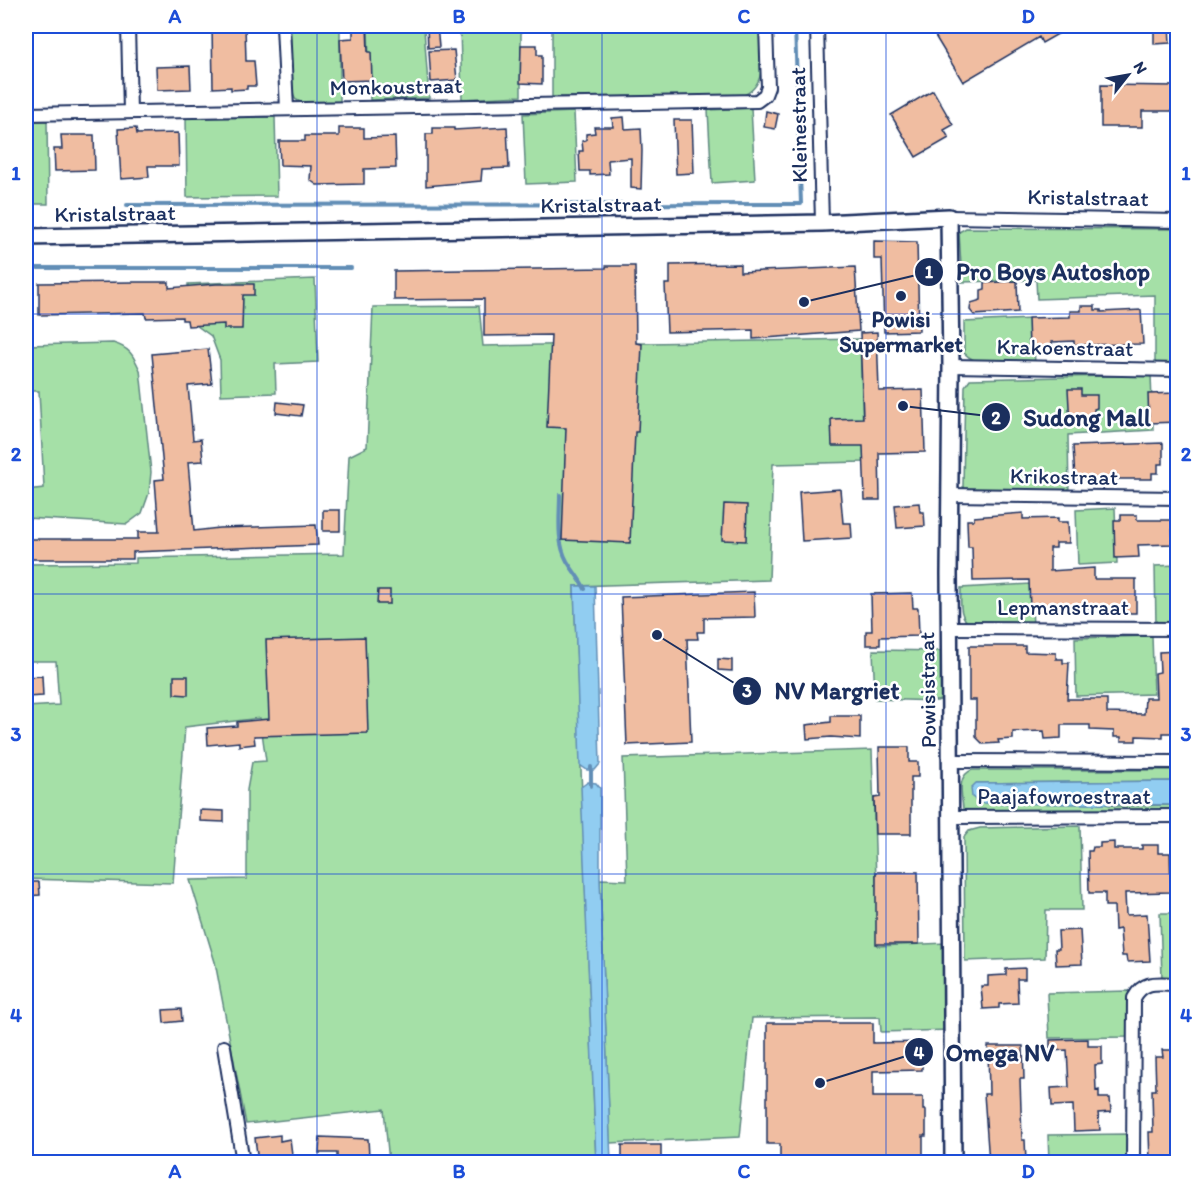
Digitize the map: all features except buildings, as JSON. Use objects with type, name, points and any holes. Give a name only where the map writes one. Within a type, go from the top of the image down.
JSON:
[{"type":"street","points":[[128,26],[130,112]]},
{"type":"street","points":[[283,26],[287,109]]},
{"type":"street","name":"Monkoustraat","points":[[26,114],[757,101],[765,95],[768,87],[766,26]]},
{"type":"street","name":"Kleinestraat","points":[[817,26],[822,223]]},
{"type":"street","name":"Kristalstraat","points":[[26,237],[822,223],[949,217],[1178,221]]},
{"type":"street","name":"Powisistraat","points":[[949,217],[953,1162]]},
{"type":"street","name":"Krakoenstraat","points":[[951,366],[1178,370]]},
{"type":"street","name":"Krikostraat","points":[[949,495],[1178,498]]},
{"type":"street","name":"Lepmanstraat","points":[[949,628],[1178,629]]},
{"type":"street","points":[[951,761],[1178,762]]},
{"type":"street","name":"Paajafowroestraat","points":[[951,818],[1178,816]]},
{"type":"street","points":[[1133,1162],[1134,998],[1139,989],[1150,984],[1178,984]]},
{"type":"street","points":[[224,1047],[243,1162]]},
{"type":"green space","points":[[290,26],[340,26],[340,102],[302,103],[295,99],[292,88]]},
{"type":"green space","points":[[368,26],[398,26],[398,30],[424,29],[429,98],[370,100]]},
{"type":"green space","points":[[492,26],[552,26],[521,27],[521,96],[462,99],[460,28],[492,28]]},
{"type":"green space","points":[[552,26],[760,26],[762,67],[756,85],[741,96],[552,97]]},
{"type":"green space","points":[[751,108],[755,180],[712,183],[708,110]]},
{"type":"green space","points":[[574,112],[577,182],[526,184],[523,114]]},
{"type":"green space","points":[[275,117],[277,196],[187,197],[186,118]]},
{"type":"green space","points":[[26,121],[47,121],[48,204],[26,204]]},
{"type":"green space","points":[[966,228],[1177,229],[1177,364],[1155,363],[1155,295],[1037,299],[1036,280],[962,282],[959,232]]},
{"type":"green space","points":[[315,279],[318,362],[275,364],[276,393],[221,395],[220,360],[211,336],[189,320],[188,284]]},
{"type":"green space","points":[[479,306],[483,346],[860,339],[864,462],[773,464],[769,580],[574,586],[596,1162],[389,1162],[384,1109],[246,1124],[215,962],[190,880],[247,879],[247,790],[252,762],[266,761],[260,718],[185,727],[173,883],[26,879],[26,707],[59,705],[56,661],[26,661],[26,564],[136,563],[136,558],[344,554],[349,456],[367,447],[373,307]]},
{"type":"green space","points":[[1032,319],[1035,363],[988,364],[979,362],[964,353],[964,322]]},
{"type":"green space","points":[[113,343],[130,353],[140,370],[151,472],[149,493],[142,513],[127,524],[26,518],[26,490],[44,488],[39,391],[26,391],[26,345]]},
{"type":"green space","points":[[1151,375],[1153,430],[1068,435],[1069,495],[966,493],[963,486],[965,386],[970,379]]},
{"type":"green space","points":[[1115,508],[1117,563],[1078,565],[1076,510]]},
{"type":"green space","points":[[1177,565],[1177,625],[1156,625],[1155,566]]},
{"type":"green space","points":[[1031,584],[1033,627],[971,625],[964,618],[961,609],[961,588]]},
{"type":"green space","points":[[1152,636],[1154,694],[1076,696],[1075,638]]},
{"type":"green space","points":[[873,650],[947,651],[943,699],[937,701],[875,699]]},
{"type":"green space","points":[[872,750],[878,946],[947,943],[950,1030],[881,1032],[880,1017],[752,1018],[740,1137],[610,1143],[600,879],[627,880],[623,758]]},
{"type":"green space","points":[[972,770],[1177,770],[1177,781],[976,783],[1117,806],[1177,805],[1177,813],[967,814],[963,809],[961,786],[964,777]]},
{"type":"green space","points":[[1080,826],[1082,910],[1046,910],[1045,958],[965,961],[964,837],[969,831],[980,828]]},
{"type":"green space","points":[[1160,913],[1177,913],[1177,980],[1162,979]]},
{"type":"green space","points":[[1129,991],[1130,1037],[1049,1038],[1047,993]]},
{"type":"green space","points":[[1128,1134],[1129,1162],[1049,1162],[1048,1135]]},
{"type":"water","points":[[574,586],[595,586],[600,764],[595,770],[587,770],[580,765]]},
{"type":"water","points":[[1177,781],[1177,805],[981,803],[972,797],[971,788],[976,783]]},
{"type":"water","points":[[588,782],[596,783],[600,788],[600,879],[611,1162],[596,1162],[581,787]]},
{"type":"waterway","points":[[127,205],[801,204],[795,26]]},
{"type":"waterway","points":[[26,268],[351,268]]},
{"type":"waterway","points":[[560,495],[561,545],[567,561],[585,589]]},
{"type":"waterway","points":[[591,767],[591,786]]},
{"type":"place","name":"Powisi Supermarket","points":[[901,296]]},
{"type":"place","name":"Pro Boys Autoshop","points":[[804,302]]},
{"type":"place","name":"Sudong Mall","points":[[903,406]]},
{"type":"place","name":"NV Margriet","points":[[657,635]]},
{"type":"place","name":"Omega NV","points":[[820,1083]]}]
